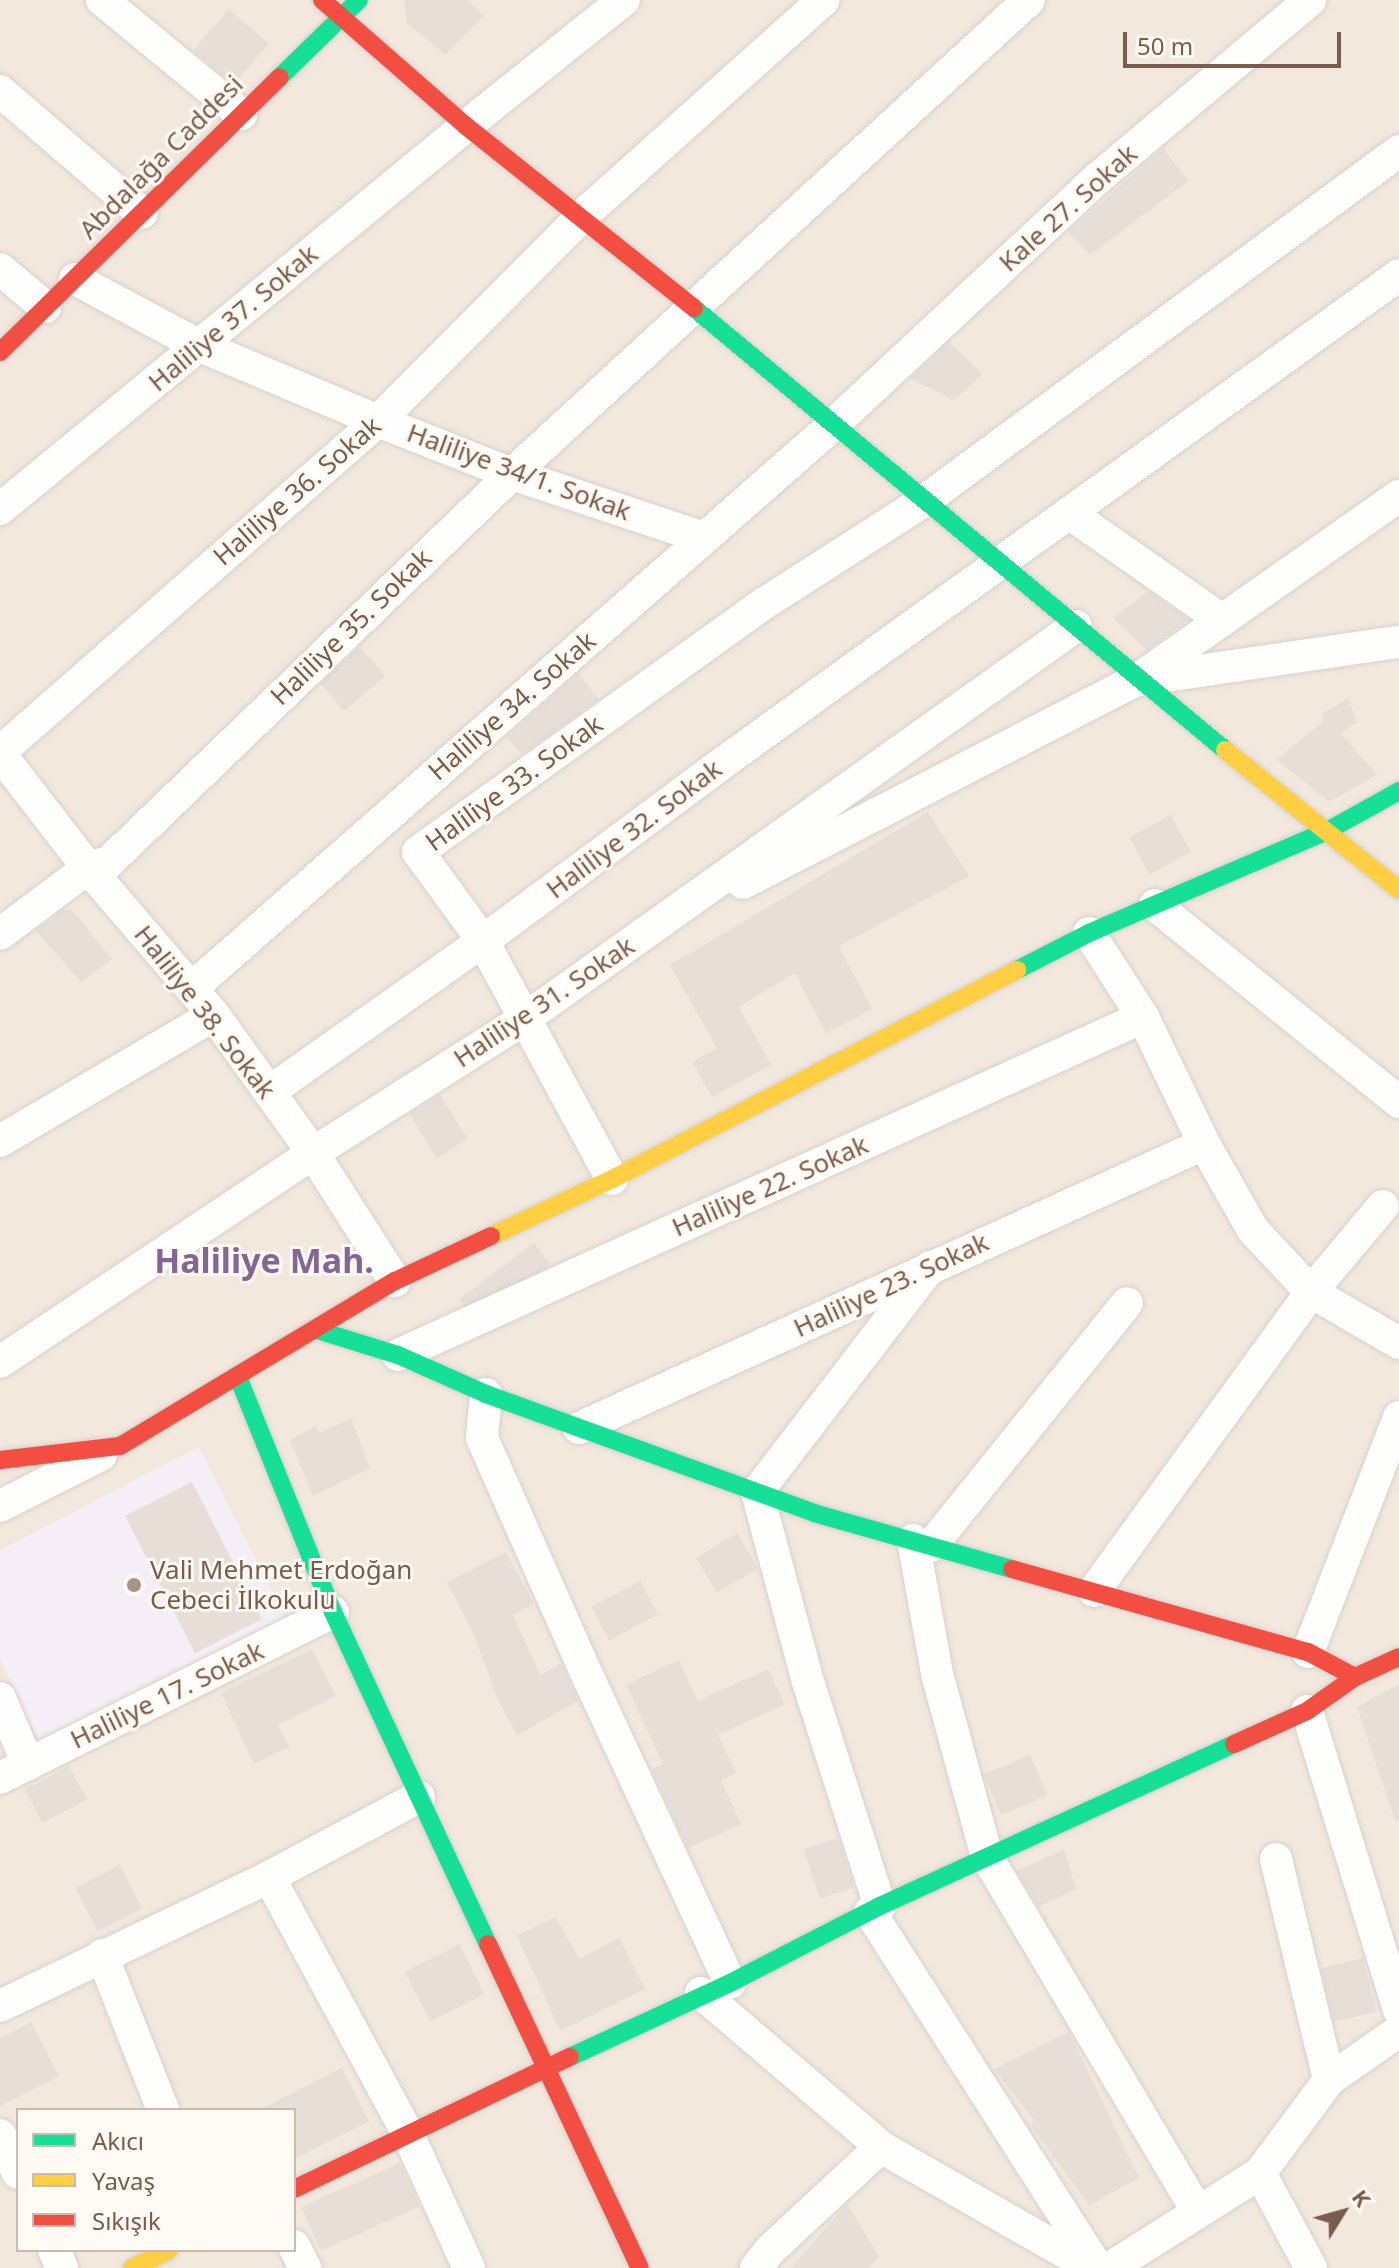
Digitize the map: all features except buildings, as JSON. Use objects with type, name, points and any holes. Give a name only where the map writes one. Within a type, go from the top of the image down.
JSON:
[{"type":"street","points":[[102,0],[241,114]]},
{"type":"street","points":[[322,0],[466,126],[582,216],[1137,680],[1329,830],[1399,890]]},
{"type":"street","name":"Abdalağa Caddesi","points":[[0,352],[359,0]]},
{"type":"street","name":"Haliliye 37. Sokak","points":[[0,509],[624,0]]},
{"type":"street","name":"Haliliye 36. Sokak","points":[[0,753],[378,421],[582,216],[824,0]]},
{"type":"street","name":"Haliliye 35. Sokak","points":[[0,934],[88,868],[109,862],[274,699],[512,474],[1029,0]]},
{"type":"street","name":"Kale 27. Sokak","points":[[833,425],[1098,178],[1310,0]]},
{"type":"street","points":[[0,91],[142,213]]},
{"type":"street","name":"Haliliye 33. Sokak","points":[[612,1179],[527,1017],[483,941],[418,852],[765,603],[924,501],[1399,151]]},
{"type":"street","points":[[0,269],[45,307]]},
{"type":"street","name":"Haliliye 32. Sokak","points":[[269,1092],[483,941],[998,563],[1399,275]]},
{"type":"street","name":"Haliliye 34/1. Sokak","points":[[75,279],[200,346],[378,421],[512,474],[704,538]]},
{"type":"street","name":"Haliliye 34. Sokak","points":[[192,988],[833,425]]},
{"type":"street","points":[[645,934],[1137,680],[1399,496]]},
{"type":"street","points":[[1069,513],[1222,620]]},
{"type":"street","name":"Haliliye 31. Sokak","points":[[0,1362],[313,1153],[527,1017],[1076,626]]},
{"type":"street","points":[[1137,680],[1399,642]]},
{"type":"street","name":"Haliliye 38. Sokak","points":[[0,753],[88,868],[214,1015],[313,1153],[395,1281]]},
{"type":"street","points":[[0,1506],[120,1446],[395,1281],[612,1179],[1089,933],[1329,830],[1399,791]]},
{"type":"street","points":[[388,815],[418,852]]},
{"type":"street","points":[[1155,905],[1399,1102]]},
{"type":"street","points":[[1089,933],[1143,1017],[1204,1144],[1253,1230],[1311,1292],[1399,1343]]},
{"type":"street","points":[[0,1141],[214,1015]]},
{"type":"street","name":"Haliliye 22. Sokak","points":[[398,1355],[1143,1017]]},
{"type":"street","name":"Haliliye 23. Sokak","points":[[579,1428],[1204,1144]]},
{"type":"street","points":[[1094,1591],[1311,1292],[1383,1206]]},
{"type":"street","points":[[757,1492],[930,1267]]},
{"type":"street","points":[[1127,1303],[922,1543],[937,1674],[987,1857],[1198,2212]]},
{"type":"street","points":[[317,1330],[398,1355],[486,1394],[814,1513],[1308,1652],[1355,1677]]},
{"type":"street","points":[[238,1377],[333,1612],[640,2268]]},
{"type":"street","points":[[486,1394],[482,1438],[589,1679],[716,1988],[881,2147],[1092,2268]]},
{"type":"street","points":[[1308,1652],[1399,1417]]},
{"type":"street","points":[[0,1460],[120,1446]]},
{"type":"street","points":[[757,1492],[808,1682],[875,1909],[1098,2268]]},
{"type":"street","name":"Haliliye 17. Sokak","points":[[14,1771],[333,1612]]},
{"type":"street","points":[[296,2188],[875,1909],[1307,1711],[1355,1677],[1399,1657]]},
{"type":"street","points":[[0,1698],[14,1771]]},
{"type":"street","points":[[1307,1711],[1399,2010]]},
{"type":"street","points":[[0,2006],[269,1877],[419,1797]]},
{"type":"street","points":[[1276,1859],[1329,2080]]},
{"type":"street","points":[[269,1877],[407,2132],[469,2268]]},
{"type":"street","points":[[102,1955],[162,2108]]},
{"type":"street","points":[[1110,2268],[1260,2173],[1329,2080],[1399,2031]]},
{"type":"street","points":[[0,2135],[16,2169]]},
{"type":"street","points":[[756,2268],[770,2250],[881,2147]]},
{"type":"street","points":[[1260,2173],[1311,2268]]},
{"type":"street","points":[[296,2250],[305,2268]]},
{"type":"street","points":[[132,2268],[165,2252]]},
{"type":"shaded area","points":[[0,0],[1399,0],[1399,2268],[0,2268]]},
{"type":"shaded area","name":"Vali Mehmet Erdoğan Cebeci İlkokulu","points":[[199,1447],[286,1620],[41,1746],[0,1658],[0,1550]]},
{"type":"traffic: fast","points":[[280,77],[359,0]]},
{"type":"traffic: fast","points":[[694,308],[1225,750]]},
{"type":"traffic: fast","points":[[1017,970],[1089,933],[1329,830],[1399,791]]},
{"type":"traffic: fast","points":[[317,1330],[398,1355],[486,1394],[814,1513],[1012,1569]]},
{"type":"traffic: fast","points":[[238,1377],[333,1612],[488,1944]]},
{"type":"traffic: fast","points":[[570,2057],[730,1983],[880,1906],[1234,1744]]},
{"type":"traffic: slow","points":[[1225,750],[1399,890]]},
{"type":"traffic: slow","points":[[491,1236],[612,1179],[1017,970]]},
{"type":"traffic: slow","points":[[132,2268],[165,2252]]},
{"type":"traffic: jam","points":[[322,0],[466,126],[694,308]]},
{"type":"traffic: jam","points":[[0,352],[280,77]]},
{"type":"traffic: jam","points":[[0,1460],[120,1446],[395,1281],[491,1236]]},
{"type":"traffic: jam","points":[[1012,1569],[1308,1652],[1355,1677]]},
{"type":"traffic: jam","points":[[1234,1744],[1307,1711],[1355,1677],[1399,1657]]},
{"type":"traffic: jam","points":[[488,1944],[640,2268]]},
{"type":"traffic: jam","points":[[296,2188],[570,2057]]},
{"type":"place","name":"Vali Mehmet Erdoğan Cebeci İlkokulu","points":[[134,1585]]},
{"type":"district","name":"Haliliye Mah.","points":[[264,1261]]}]
